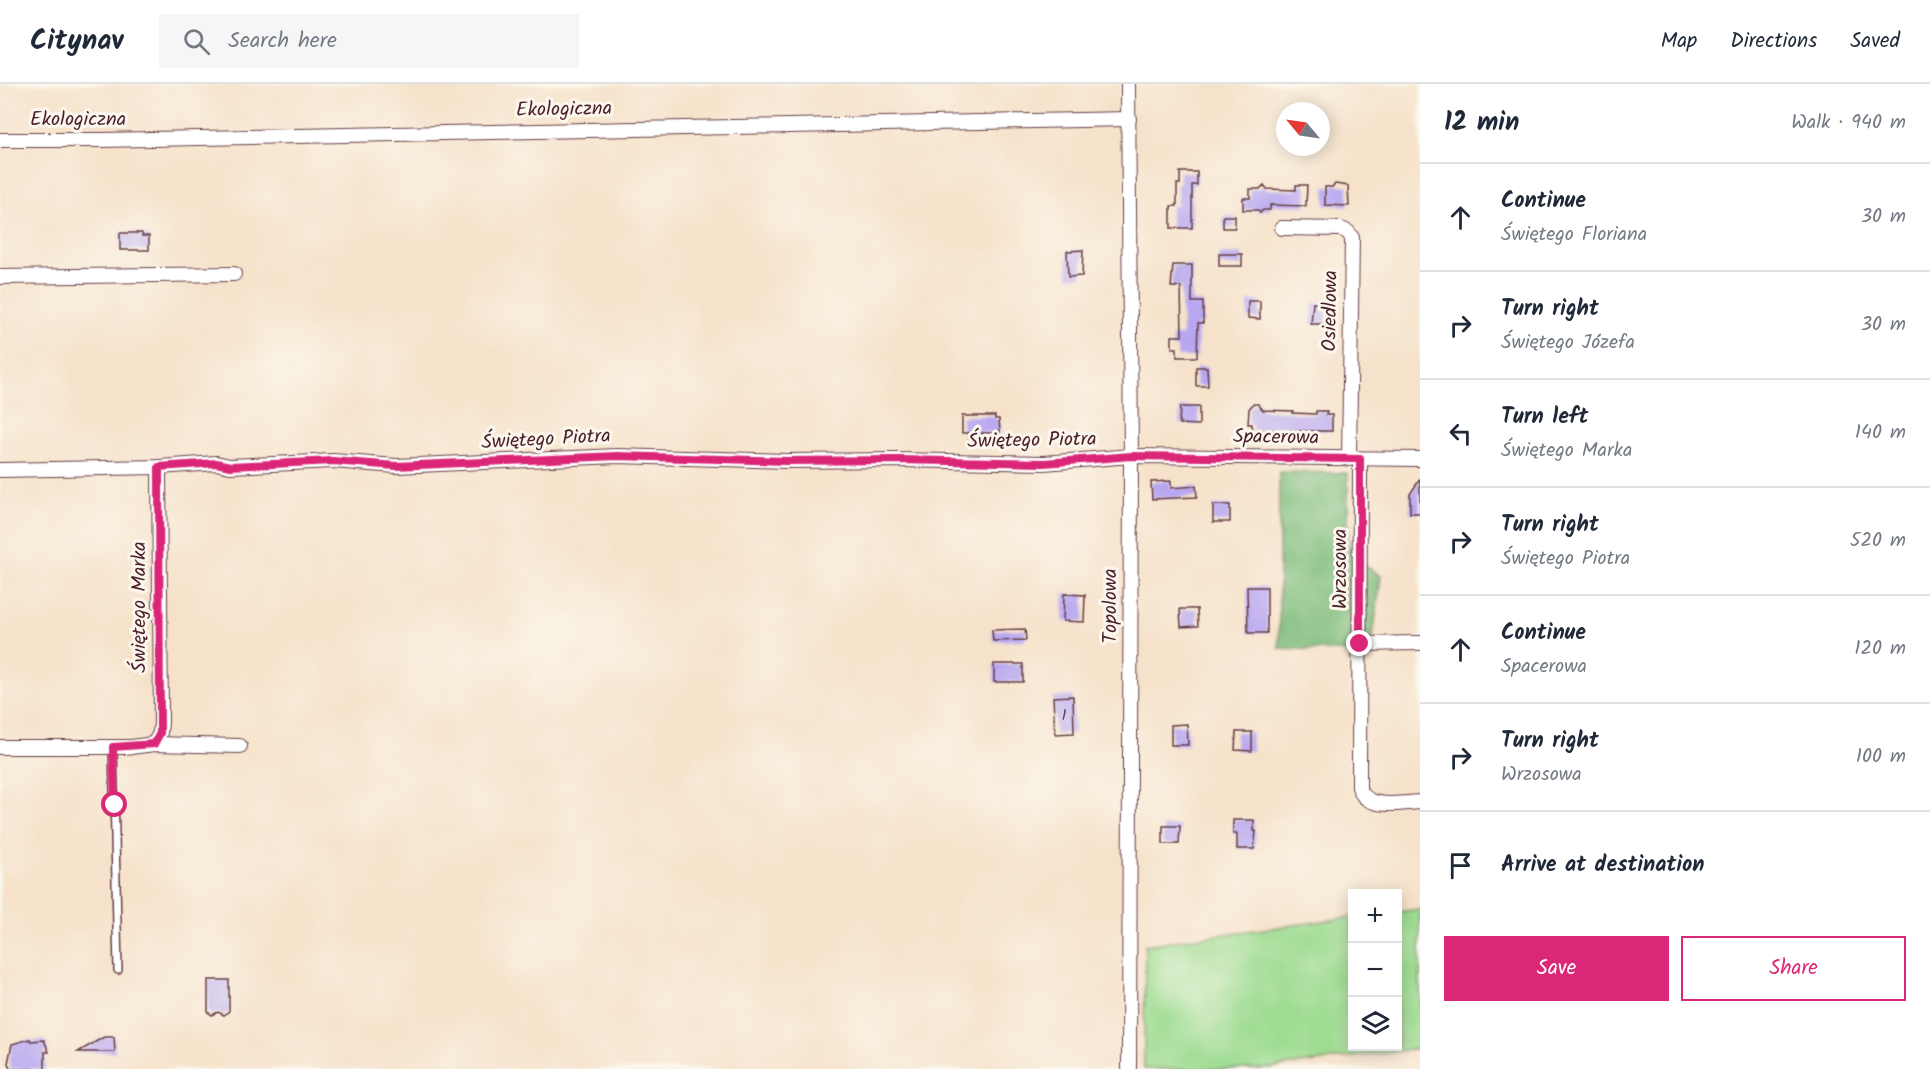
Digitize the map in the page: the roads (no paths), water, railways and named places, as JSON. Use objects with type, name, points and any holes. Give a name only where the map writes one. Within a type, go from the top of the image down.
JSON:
[{"type":"street","name":"Topolowa","points":[[1128,84],[1131,456],[1129,1069]]},
{"type":"street","name":"Ekologiczna","points":[[0,140],[124,140],[1129,119]]},
{"type":"street","name":"Osiedlowa","points":[[1282,228],[1341,229],[1348,232],[1352,238],[1354,459]]},
{"type":"street","points":[[0,277],[234,274]]},
{"type":"street","name":"Świętego Piotra","points":[[0,470],[159,467],[216,463],[230,466],[333,461],[396,466],[617,456],[787,461],[897,460],[1044,463],[1131,456]]},
{"type":"street","name":"Spacerowa","points":[[1131,456],[1420,459]]},
{"type":"street","name":"Wrzosowa","points":[[1354,459],[1360,644],[1359,788],[1364,797],[1377,803],[1420,802]]},
{"type":"street","name":"Świętego Marka","points":[[154,744],[160,733],[161,723],[159,467]]},
{"type":"street","points":[[1360,644],[1420,643]]},
{"type":"street","points":[[0,747],[113,747],[154,744],[240,746]]},
{"type":"lane","points":[[113,747],[118,970]]}]
